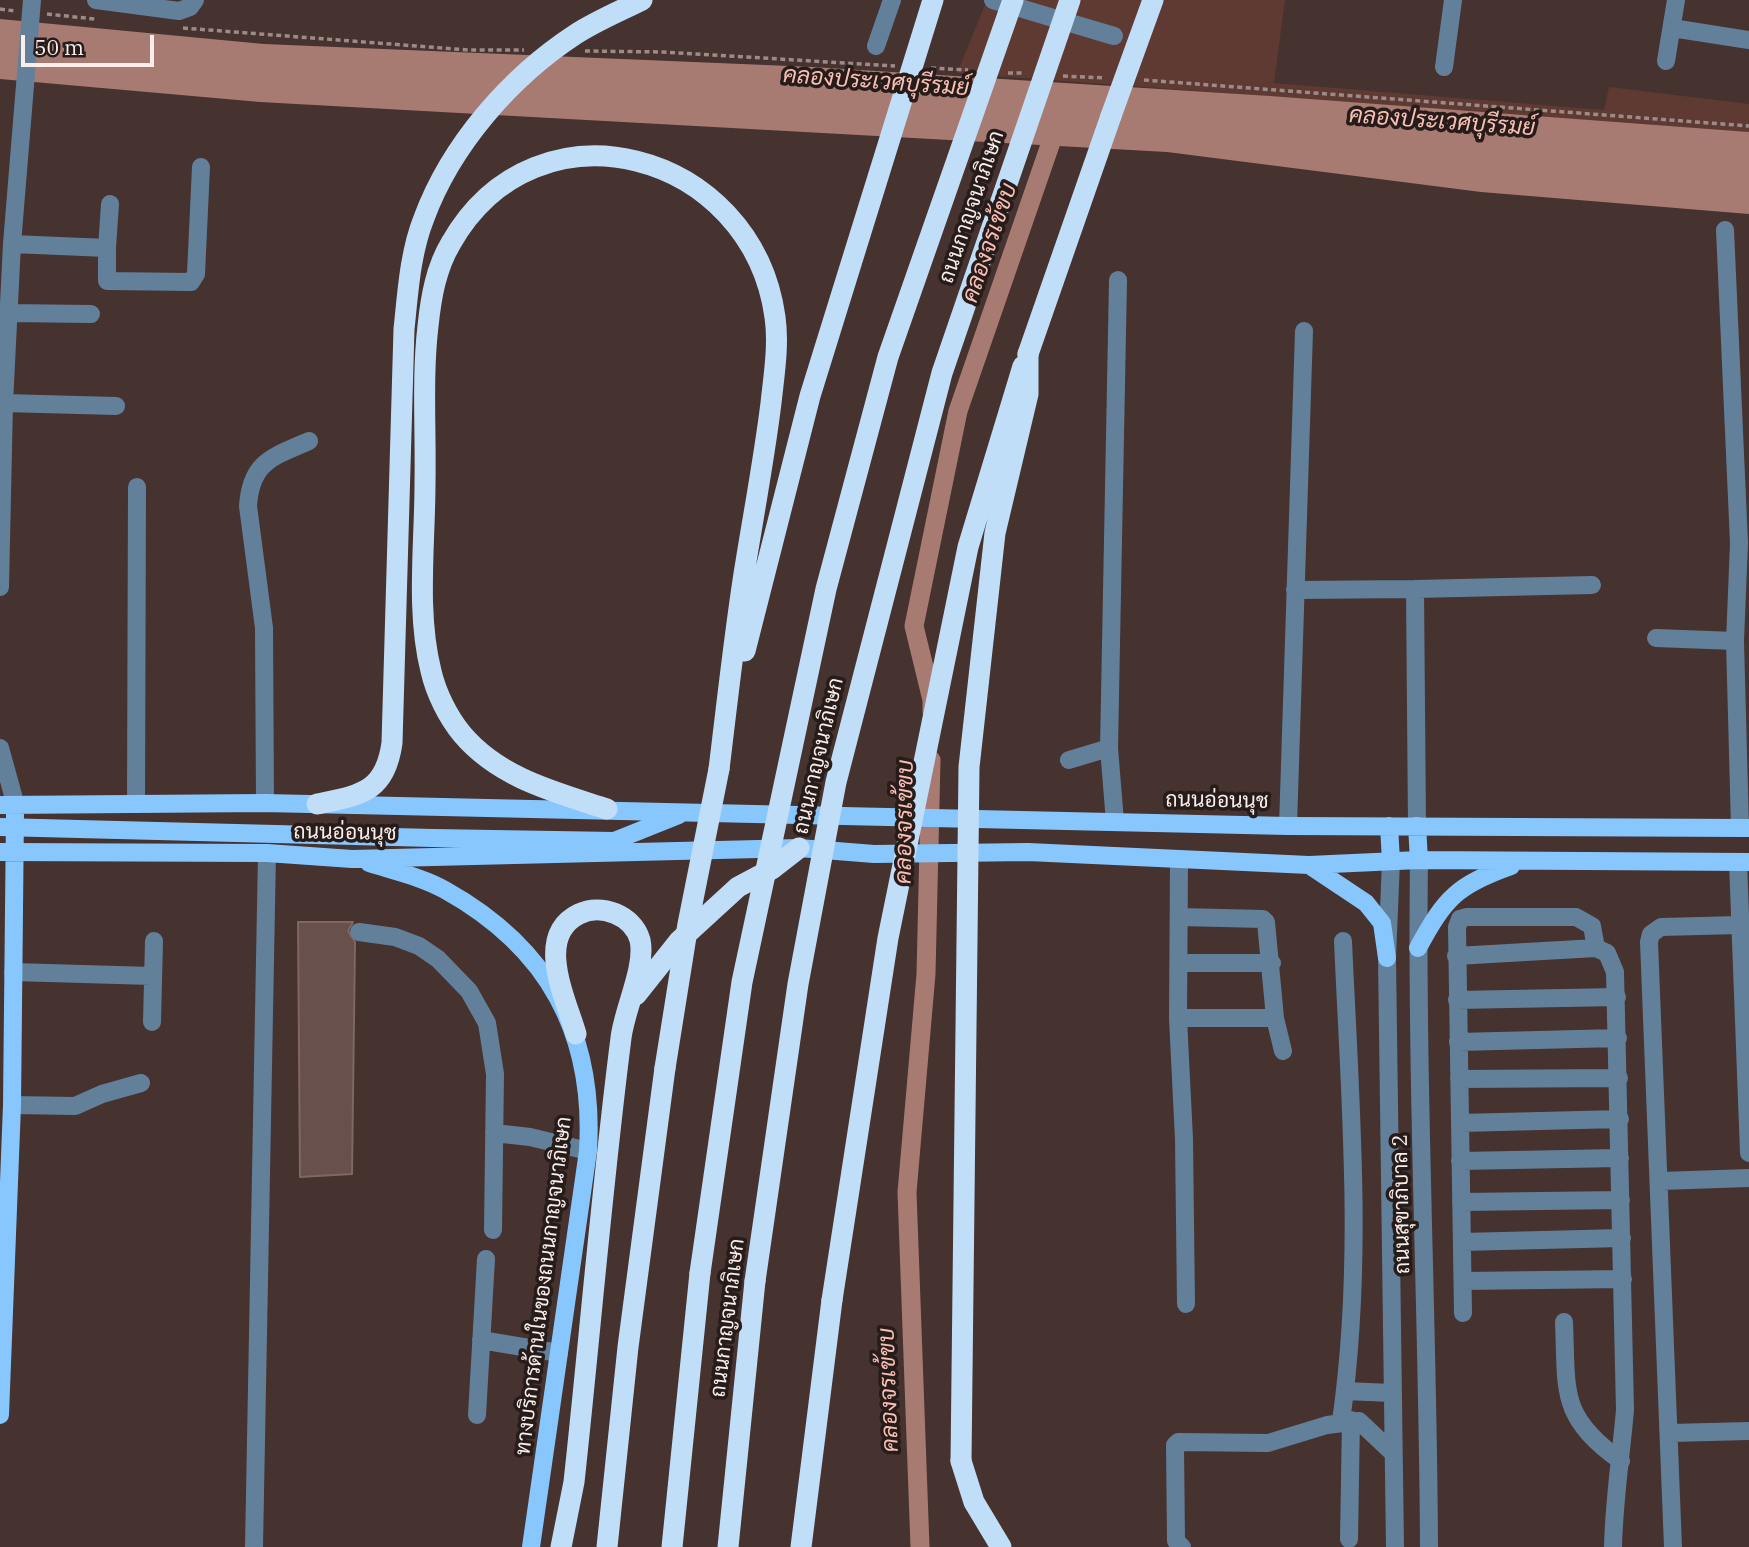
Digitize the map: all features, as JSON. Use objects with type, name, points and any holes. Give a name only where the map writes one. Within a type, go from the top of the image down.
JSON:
[{"type":"highway","points":[[317,804],[367,792],[389,764],[404,329],[411,262],[424,218],[463,143],[499,100],[538,63],[576,34],[642,0]]},
{"type":"highway","points":[[607,1547],[628,1347],[676,992],[719,769],[746,649],[810,396],[933,0]]},
{"type":"highway","name":"ถนนกาญจนาภิเษก","points":[[672,1547],[700,1273],[742,982],[826,589],[888,357],[1013,0]]},
{"type":"highway","name":"ถนนกาญจนาภิเษก","points":[[728,1547],[755,1281],[798,984],[836,782],[942,373],[1070,0]]},
{"type":"highway","points":[[802,1547],[832,1300],[888,938],[968,547],[1013,391],[1153,0]]},
{"type":"highway","points":[[607,809],[526,782],[490,760],[463,735],[446,709],[431,674],[424,605],[427,330],[435,281],[451,243],[473,212],[499,189],[529,172],[565,159],[595,155],[632,160],[665,170],[695,187],[733,218],[756,252],[772,296],[776,323],[775,366],[737,622],[719,769]]},
{"type":"highway","points":[[1001,1547],[974,1502],[961,1461],[969,767],[974,694],[995,534],[1028,394],[1028,354]]},
{"type":"highway","points":[[627,1008],[657,965],[692,929],[738,887],[772,869],[799,848]]},
{"type":"highway","points":[[561,1547],[574,1482],[619,1050],[641,954],[636,931],[625,919],[611,912],[594,910],[575,916],[561,930],[555,946],[557,967],[576,1034]]},
{"type":"main road","name":"ถนนอ่อนนุช","points":[[8,806],[265,803],[1288,826],[1744,828]]},
{"type":"main road","points":[[89,851],[77,847],[67,833],[72,817],[92,805]]},
{"type":"main road","points":[[0,1415],[12,1105],[13,972],[7,853],[8,806]]},
{"type":"main road","name":"ถนนอ่อนนุช","points":[[614,841],[684,813]]},
{"type":"main road","points":[[1389,826],[1391,861]]},
{"type":"main road","name":"ถนนอ่อนนุช","points":[[0,827],[614,841],[690,850]]},
{"type":"main road","points":[[1417,827],[1419,860]]},
{"type":"main road","name":"ถนนอ่อนนุช","points":[[7,853],[267,853],[352,859],[799,848],[874,854],[1028,852],[1309,865],[1419,860],[1743,862]]},
{"type":"main road","name":"ทางบริการด้านในของถนนกาญจนาภิเษก","points":[[352,859],[443,888],[481,913],[510,938],[547,981],[564,1006],[576,1034],[587,1088],[588,1151],[531,1547]]},
{"type":"main road","points":[[1418,948],[1437,913],[1473,879],[1525,861]]},
{"type":"main road","points":[[1309,865],[1366,903],[1382,923],[1387,958]]},
{"type":"street","points":[[96,0],[179,10],[190,7],[195,0]]},
{"type":"street","points":[[876,46],[892,0]]},
{"type":"street","points":[[993,0],[1114,36]]},
{"type":"street","points":[[1444,66],[1453,0]]},
{"type":"street","points":[[1666,61],[1676,0]]},
{"type":"street","points":[[0,587],[1,446],[9,313],[9,180],[26,109],[33,9]]},
{"type":"street","points":[[1672,28],[1749,40]]},
{"type":"street","points":[[110,204],[107,281],[191,282],[195,274],[201,167]]},
{"type":"street","points":[[1725,230],[1739,543],[1735,641],[1744,828]]},
{"type":"street","points":[[8,252],[107,248]]},
{"type":"street","points":[[1115,822],[1109,748],[1118,280]]},
{"type":"street","points":[[9,313],[91,314]]},
{"type":"street","points":[[1288,826],[1304,331]]},
{"type":"street","points":[[4,403],[116,406]]},
{"type":"street","points":[[265,803],[264,628],[248,506],[250,488],[259,469],[271,456],[309,441]]},
{"type":"street","points":[[136,804],[137,487]]},
{"type":"street","points":[[1295,590],[1592,585]]},
{"type":"street","points":[[1415,589],[1417,827]]},
{"type":"street","points":[[1656,638],[1735,641]]},
{"type":"street","points":[[0,748],[8,806]]},
{"type":"street","points":[[1069,760],[1109,748]]},
{"type":"street","points":[[254,1547],[267,853]]},
{"type":"street","name":"ถนนสุขาภิบาล 2","points":[[1419,860],[1418,948],[1428,1355],[1429,1547]]},
{"type":"street","points":[[1180,861],[1178,1018],[1184,1139],[1186,1304]]},
{"type":"street","name":"ถนนสุขาภิบาล 2","points":[[1391,861],[1387,958],[1395,1547]]},
{"type":"street","points":[[1743,862],[1740,925],[1749,1153]]},
{"type":"street","points":[[1180,917],[1263,919],[1268,927],[1275,1017],[1283,1051]]},
{"type":"street","points":[[1463,1313],[1457,927],[1460,919],[1467,917],[1576,917],[1592,926],[1596,948]]},
{"type":"street","points":[[1673,1547],[1651,934],[1661,927],[1740,925]]},
{"type":"street","points":[[359,932],[396,937],[419,946],[438,959],[469,991],[487,1023],[492,1043],[493,1230]]},
{"type":"street","points":[[152,1022],[154,941]]},
{"type":"street","points":[[1343,941],[1355,1235],[1352,1319],[1345,1391],[1349,1539]]},
{"type":"street","points":[[1456,956],[1596,948],[1607,953],[1612,960],[1617,997],[1625,1410],[1621,1461],[1614,1487],[1613,1547]]},
{"type":"street","points":[[1180,963],[1272,963]]},
{"type":"street","points":[[13,972],[152,976]]},
{"type":"street","points":[[1457,1000],[1617,997]]},
{"type":"street","points":[[1178,1018],[1275,1017]]},
{"type":"street","points":[[1458,1042],[1618,1038]]},
{"type":"street","points":[[1459,1079],[1619,1078]]},
{"type":"street","points":[[12,1105],[75,1106],[102,1094],[141,1083]]},
{"type":"street","points":[[1460,1123],[1620,1119]]},
{"type":"street","points":[[494,1133],[530,1137],[588,1151]]},
{"type":"street","points":[[1460,1161],[1620,1158]]},
{"type":"street","points":[[1661,1181],[1749,1178]]},
{"type":"street","points":[[1461,1202],[1621,1200]]},
{"type":"street","points":[[1462,1242],[1622,1238]]},
{"type":"street","points":[[477,1415],[486,1259]]},
{"type":"street","points":[[1463,1281],[1623,1279]]},
{"type":"street","points":[[1564,1322],[1567,1389],[1576,1420],[1592,1440],[1621,1461]]},
{"type":"street","points":[[481,1340],[559,1353]]},
{"type":"street","points":[[1345,1391],[1392,1393]]},
{"type":"street","points":[[1182,1547],[1176,1541],[1175,1445],[1268,1443],[1346,1421],[1359,1421],[1393,1453]]},
{"type":"street","points":[[1670,1433],[1749,1432]]},
{"type":"path","points":[[0,9],[33,9],[105,20]]},
{"type":"path","points":[[171,27],[468,50],[538,51]]},
{"type":"path","points":[[580,51],[663,52],[904,67]]},
{"type":"path","points":[[918,67],[973,71]]},
{"type":"path","points":[[1001,72],[1029,74]]},
{"type":"path","points":[[1056,75],[1112,78]]},
{"type":"path","points":[[1138,80],[1749,126]]},
{"type":"shaded area","points":[[987,0],[1285,0],[1274,83],[1604,110],[1609,87],[1749,104],[1749,132],[957,73]]},
{"type":"water","name":"คลองประเวศบุรีรมย์","points":[[0,19],[264,44],[813,67],[1270,96],[1749,132],[1749,214],[1481,192],[1167,152],[260,102],[0,79]]},
{"type":"building","points":[[298,922],[353,922],[348,931],[355,942],[352,1174],[300,1177]]},
{"type":"waterway","name":"คลองจรเข้ขบ","points":[[932,712],[932,700],[914,626],[958,411],[1058,122]]},
{"type":"waterway","name":"คลองจรเข้ขบ","points":[[920,1547],[907,1192],[926,974],[931,760]]}]
